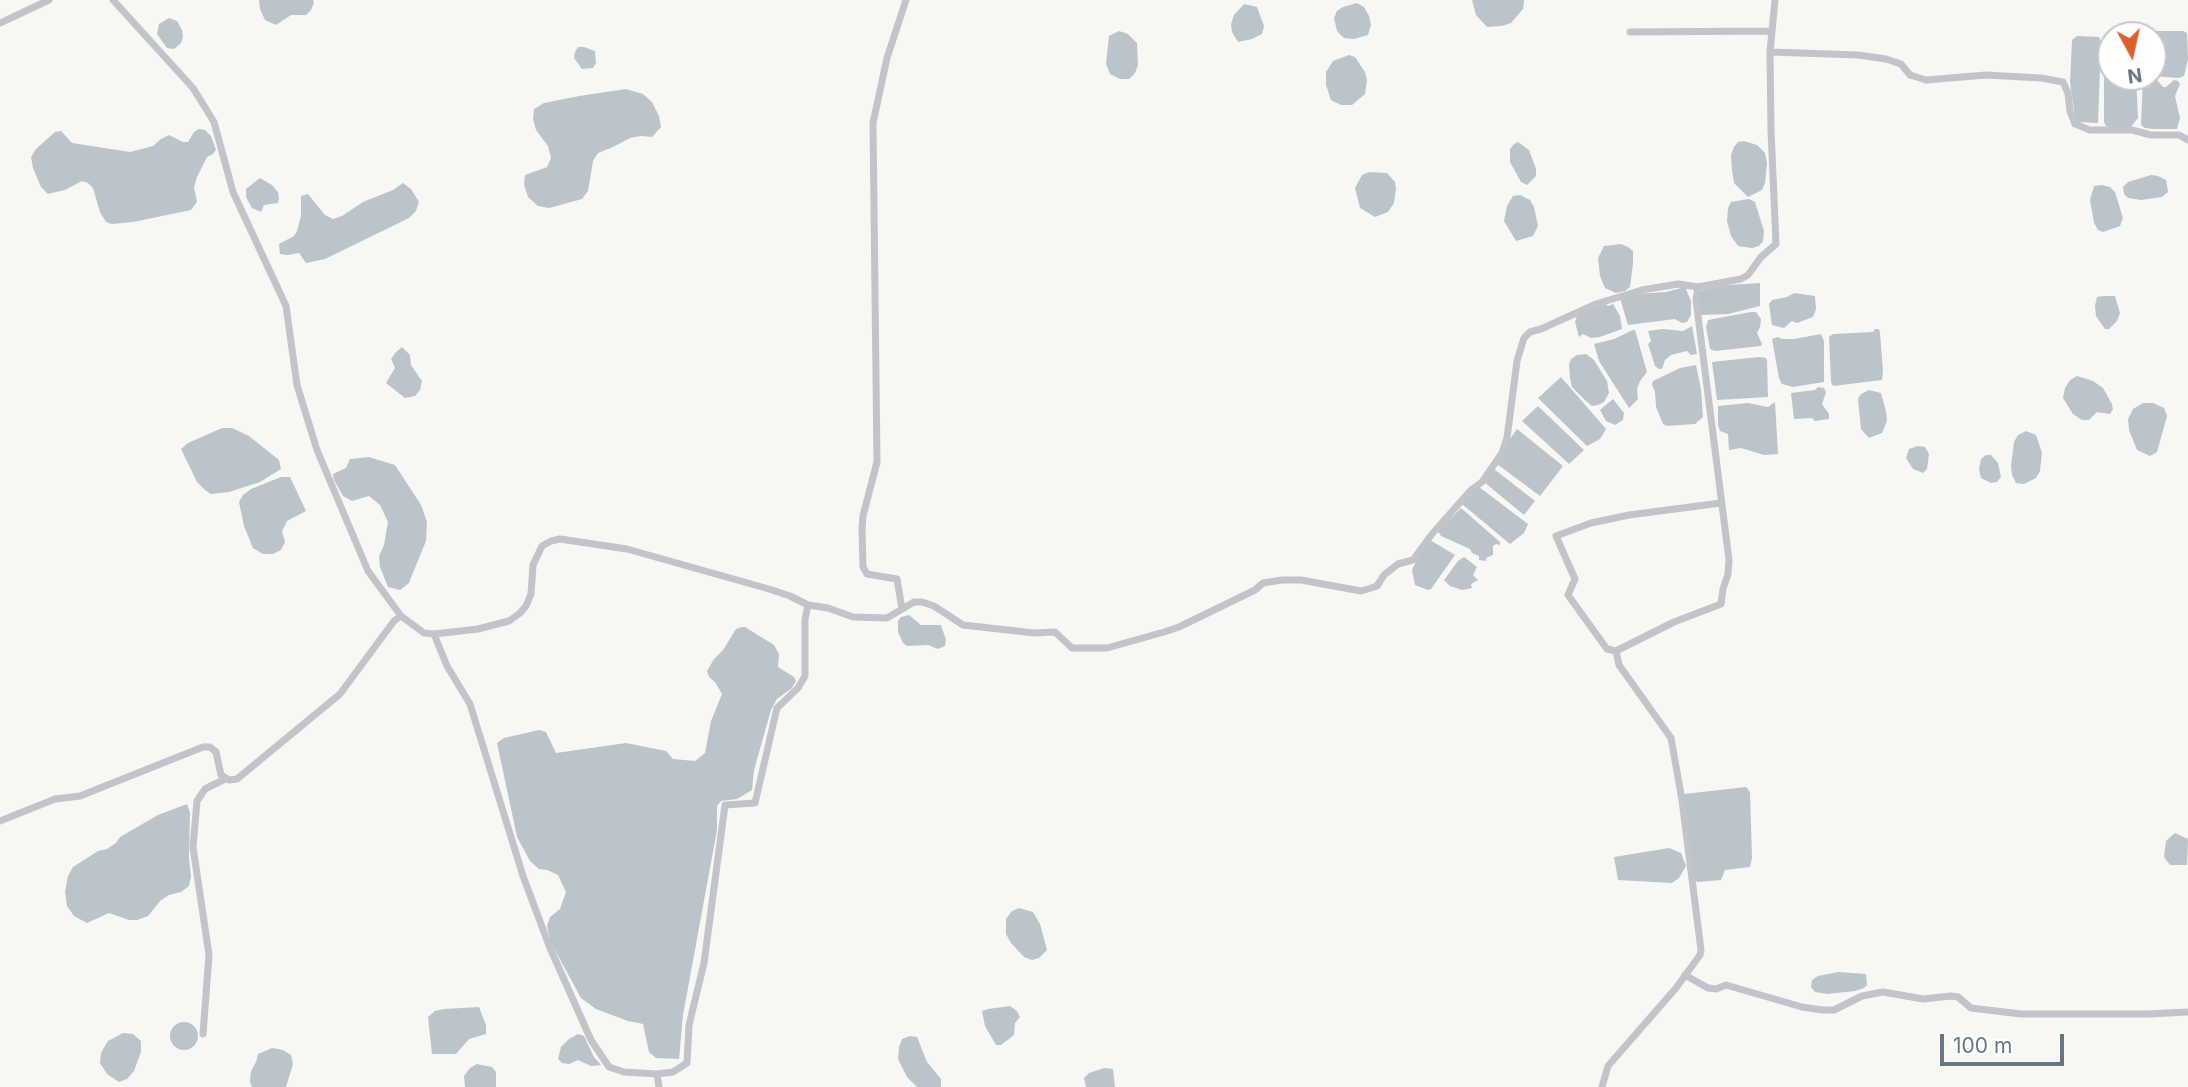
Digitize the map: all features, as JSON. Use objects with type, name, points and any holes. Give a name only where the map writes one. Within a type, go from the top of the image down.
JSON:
[{"type":"street","points":[[0,23],[49,0]]},
{"type":"street","points":[[113,0],[193,88],[214,122],[233,192],[286,306],[297,385],[317,450],[368,571],[401,616],[424,633],[478,629],[509,621],[526,606],[531,594],[533,565],[542,546],[560,539],[627,549],[790,596],[808,605],[863,619],[887,618],[914,602],[922,602],[934,606],[963,625],[1034,633],[1055,632],[1072,648],[1107,648],[1179,627],[1255,590],[1263,583],[1301,580],[1361,591],[1377,586],[1384,575],[1398,564],[1413,560],[1432,534],[1471,490],[1482,482],[1502,453],[1507,438],[1517,361],[1524,338],[1530,332],[1586,308],[1642,290],[1678,284],[1699,287],[1741,279],[1748,275],[1761,257],[1776,244],[1770,52],[1774,0]]},
{"type":"street","points":[[902,609],[897,579],[867,574],[863,567],[862,529],[877,462],[873,123],[887,58],[906,0]]},
{"type":"street","points":[[1630,32],[1772,31]]},
{"type":"street","points":[[1770,52],[1858,55],[1886,59],[1901,64],[1910,75],[1926,80],[1986,75],[2063,82],[2074,124],[2090,130],[2132,130],[2151,135],[2179,135],[2188,140]]},
{"type":"street","points":[[1699,287],[1696,300],[1729,559],[1721,604],[1674,622],[1616,651],[1607,649],[1568,595],[1575,579],[1556,537],[1591,523],[1629,515],[1721,503]]},
{"type":"street","points":[[434,634],[447,666],[470,704],[523,876],[550,948],[591,1040],[609,1067],[624,1072],[657,1074],[673,1072],[687,1063],[689,1025],[704,963],[725,806],[755,803],[777,708],[798,688],[806,676],[805,619],[808,605]]},
{"type":"street","points":[[203,1034],[209,955],[193,847],[197,802],[205,789],[225,779],[235,780],[242,776],[340,694],[394,621],[401,616]]},
{"type":"street","points":[[1602,1087],[1608,1066],[1700,956],[1702,943],[1671,738],[1619,665],[1616,651]]},
{"type":"street","points":[[0,821],[55,799],[80,796],[203,747],[209,747],[216,752],[218,769],[225,779]]},
{"type":"street","points":[[1685,975],[1708,988],[1716,989],[1726,985],[1802,1007],[1822,1010],[1834,1010],[1862,996],[1883,992],[1923,999],[1958,997],[1971,1008],[2021,1014],[2188,1012]]},
{"type":"street","points":[[657,1074],[659,1087]]},
{"type":"shaded area","points":[[259,0],[313,0],[314,3],[306,15],[291,15],[276,25],[265,20]]},
{"type":"shaded area","points":[[1472,0],[1524,2],[1523,9],[1511,23],[1487,27],[1476,15]]},
{"type":"shaded area","points":[[1357,3],[1364,7],[1369,16],[1371,25],[1368,35],[1354,39],[1344,38],[1337,31],[1334,18],[1337,11],[1343,7]]},
{"type":"shaded area","points":[[1244,4],[1257,7],[1264,26],[1262,34],[1238,42],[1231,24],[1234,15]]},
{"type":"shaded area","points":[[169,18],[177,21],[182,30],[181,43],[174,49],[167,48],[157,34],[159,24]]},
{"type":"shaded area","points":[[1119,31],[1128,34],[1137,43],[1138,65],[1129,79],[1120,79],[1110,74],[1106,64],[1109,36]]},
{"type":"shaded area","points":[[2167,31],[2187,33],[2188,59],[2184,76],[2167,77]]},
{"type":"shaded area","points":[[2077,36],[2097,37],[2098,123],[2078,122],[2075,117],[2070,83],[2072,40]]},
{"type":"shaded area","points":[[578,47],[595,51],[596,63],[593,68],[582,69],[574,58]]},
{"type":"shaded area","points":[[1349,55],[1355,57],[1365,72],[1365,94],[1352,105],[1341,105],[1331,100],[1326,85],[1326,72],[1333,61]]},
{"type":"shaded area","points":[[2174,80],[2178,81],[2180,84],[2175,96],[2180,118],[2177,129],[2153,129],[2141,125],[2142,91],[2167,91],[2167,86]]},
{"type":"shaded area","points":[[626,89],[643,94],[652,102],[661,127],[652,137],[630,138],[598,153],[593,161],[588,191],[582,199],[549,208],[538,206],[528,197],[524,185],[525,175],[547,167],[551,158],[548,146],[536,130],[534,109],[544,103]]},
{"type":"shaded area","points":[[2104,91],[2137,91],[2138,118],[2130,128],[2112,128],[2104,122]]},
{"type":"shaded area","points":[[199,129],[205,130],[211,136],[216,150],[207,157],[197,177],[194,187],[197,202],[191,210],[112,224],[106,222],[100,212],[93,188],[88,183],[82,181],[65,190],[48,194],[41,187],[33,168],[31,157],[55,132],[61,131],[72,143],[130,152],[153,146],[169,135],[188,142]]},
{"type":"shaded area","points":[[1518,142],[1529,150],[1536,169],[1536,176],[1527,185],[1521,182],[1510,162],[1510,149]]},
{"type":"shaded area","points":[[1738,142],[1757,145],[1765,153],[1767,163],[1762,190],[1748,197],[1734,183],[1732,170],[1731,155],[1734,147]]},
{"type":"shaded area","points":[[1369,172],[1387,173],[1395,182],[1396,189],[1394,203],[1388,212],[1375,217],[1360,208],[1355,188],[1362,175]]},
{"type":"shaded area","points":[[2151,175],[2166,180],[2168,192],[2162,197],[2141,200],[2128,198],[2124,194],[2123,187],[2128,182]]},
{"type":"shaded area","points":[[260,178],[272,185],[279,198],[278,203],[264,205],[261,212],[252,208],[246,197],[246,189]]},
{"type":"shaded area","points":[[403,183],[411,189],[419,202],[416,211],[409,218],[325,259],[306,263],[299,253],[280,254],[279,244],[294,236],[297,231],[301,216],[301,196],[308,194],[325,215],[333,219]]},
{"type":"shaded area","points":[[2102,185],[2115,192],[2123,218],[2120,226],[2103,232],[2098,230],[2094,223],[2090,200],[2094,186]]},
{"type":"shaded area","points":[[1520,195],[1530,200],[1538,226],[1533,236],[1516,241],[1504,221],[1507,206],[1513,196]]},
{"type":"shaded area","points":[[1749,199],[1755,202],[1764,231],[1763,241],[1752,248],[1738,246],[1731,236],[1727,221],[1731,202]]},
{"type":"shaded area","points":[[1621,244],[1633,251],[1633,264],[1630,287],[1616,293],[1605,288],[1600,276],[1598,258],[1604,246]]},
{"type":"shaded area","points":[[1760,283],[1760,306],[1728,314],[1701,315],[1698,309],[1700,291],[1715,286]]},
{"type":"shaded area","points":[[1685,287],[1691,301],[1691,315],[1687,322],[1682,323],[1675,319],[1628,325],[1620,298]]},
{"type":"shaded area","points":[[1794,293],[1815,296],[1816,309],[1813,317],[1797,323],[1792,321],[1784,328],[1772,325],[1769,304],[1772,300]]},
{"type":"shaded area","points":[[2115,296],[2120,313],[2109,329],[2105,329],[2096,316],[2097,297]]},
{"type":"shaded area","points":[[1613,304],[1620,316],[1622,329],[1600,337],[1591,338],[1583,334],[1579,337],[1575,322],[1578,313]]},
{"type":"shaded area","points":[[1756,312],[1761,319],[1757,333],[1761,346],[1715,351],[1710,349],[1706,327],[1708,320]]},
{"type":"shaded area","points":[[1692,326],[1697,354],[1691,355],[1687,351],[1671,355],[1665,360],[1662,369],[1655,366],[1648,344],[1651,341],[1648,331],[1683,331]]},
{"type":"shaded area","points":[[1879,329],[1880,333],[1882,380],[1833,386],[1829,337],[1833,334],[1873,332]]},
{"type":"shaded area","points":[[1633,330],[1647,372],[1637,389],[1638,399],[1629,408],[1599,361],[1594,344]]},
{"type":"shaded area","points":[[1821,334],[1824,341],[1824,382],[1793,387],[1782,384],[1772,339],[1794,339]]},
{"type":"shaded area","points":[[402,347],[410,355],[411,365],[422,381],[415,396],[405,398],[386,383],[395,368],[391,359]]},
{"type":"shaded area","points":[[1586,354],[1594,360],[1607,381],[1609,393],[1604,402],[1598,405],[1592,406],[1572,387],[1569,364],[1571,359]]},
{"type":"shaded area","points":[[1759,357],[1767,360],[1768,397],[1717,400],[1712,362]]},
{"type":"shaded area","points":[[1696,365],[1703,417],[1695,424],[1663,424],[1656,407],[1653,381],[1680,368]]},
{"type":"shaded area","points":[[2077,376],[2093,381],[2103,388],[2112,404],[2110,414],[2097,412],[2089,420],[2082,420],[2073,414],[2063,398],[2070,380]]},
{"type":"shaded area","points":[[1561,377],[1606,429],[1600,439],[1587,446],[1538,398]]},
{"type":"shaded area","points":[[1818,387],[1824,388],[1826,392],[1822,404],[1829,414],[1829,419],[1794,419],[1791,393],[1815,390]]},
{"type":"shaded area","points":[[1869,390],[1881,393],[1887,421],[1882,433],[1869,438],[1861,429],[1858,399]]},
{"type":"shaded area","points":[[1613,399],[1624,413],[1623,420],[1615,425],[1606,421],[1600,410]]},
{"type":"shaded area","points":[[1775,402],[1778,454],[1764,455],[1741,448],[1729,450],[1728,434],[1720,431],[1718,425],[1718,406],[1748,403],[1768,407]]},
{"type":"shaded area","points":[[2143,403],[2153,403],[2164,408],[2167,416],[2157,452],[2150,456],[2137,450],[2129,430],[2128,419],[2133,409]]},
{"type":"shaded area","points":[[1538,406],[1584,450],[1569,464],[1522,421]]},
{"type":"shaded area","points":[[222,428],[232,428],[249,436],[279,460],[281,469],[260,482],[229,492],[211,494],[205,490],[197,482],[181,449],[188,443]]},
{"type":"shaded area","points":[[1517,429],[1563,466],[1540,496],[1497,464]]},
{"type":"shaded area","points":[[2026,431],[2036,435],[2042,453],[2040,471],[2036,478],[2024,484],[2016,483],[2011,465],[2014,442],[2018,435]]},
{"type":"shaded area","points":[[1925,447],[1929,454],[1927,469],[1923,473],[1913,469],[1906,458],[1909,449]]},
{"type":"shaded area","points":[[1991,455],[1998,463],[2001,477],[1997,482],[1991,483],[1981,478],[1981,459]]},
{"type":"shaded area","points":[[369,457],[395,465],[421,505],[427,522],[426,541],[409,583],[400,590],[388,587],[380,567],[379,556],[388,522],[380,505],[369,496],[352,501],[343,496],[334,480],[333,474],[346,468],[350,459]]},
{"type":"shaded area","points":[[1494,469],[1535,501],[1524,515],[1484,482]]},
{"type":"shaded area","points":[[281,477],[290,477],[306,511],[287,521],[282,531],[285,542],[281,550],[273,554],[263,554],[253,548],[244,526],[239,502],[251,489]]},
{"type":"shaded area","points":[[1479,487],[1528,524],[1524,533],[1510,544],[1462,504]]},
{"type":"shaded area","points":[[1461,508],[1500,542],[1500,545],[1493,546],[1493,555],[1486,558],[1487,561],[1479,560],[1479,556],[1470,549],[1441,536],[1438,531]]},
{"type":"shaded area","points":[[1430,540],[1455,555],[1428,590],[1415,585],[1412,570]]},
{"type":"shaded area","points":[[1464,557],[1477,567],[1473,575],[1478,580],[1471,584],[1472,588],[1462,590],[1450,586],[1444,580]]},
{"type":"shaded area","points":[[909,615],[921,625],[941,625],[946,640],[945,646],[938,649],[928,645],[907,646],[903,643],[898,632],[898,621]]},
{"type":"shaded area","points":[[742,627],[774,645],[779,654],[778,667],[796,681],[792,688],[777,699],[771,710],[754,770],[752,790],[737,799],[721,801],[717,806],[717,830],[683,1015],[679,1059],[656,1058],[649,1052],[643,1024],[596,1009],[581,998],[551,943],[547,926],[550,917],[560,909],[566,892],[558,875],[539,869],[530,861],[517,837],[497,743],[504,738],[539,730],[546,732],[556,753],[626,743],[666,751],[673,759],[695,761],[705,753],[711,721],[722,694],[707,671],[736,629]]},
{"type":"shaded area","points":[[1746,787],[1750,792],[1750,867],[1725,870],[1721,880],[1693,880],[1684,794]]},
{"type":"shaded area","points":[[187,804],[190,813],[189,886],[181,892],[169,895],[160,901],[148,916],[137,920],[109,913],[87,923],[74,916],[67,906],[65,892],[73,867],[98,851],[107,849],[120,837],[158,815]]},
{"type":"shaded area","points":[[2175,833],[2188,839],[2187,865],[2170,865],[2164,857],[2166,841]]},
{"type":"shaded area","points":[[1669,848],[1681,853],[1686,866],[1679,878],[1672,883],[1618,880],[1614,857]]},
{"type":"shaded area","points":[[1019,908],[1033,912],[1040,924],[1047,950],[1039,958],[1032,960],[1024,957],[1006,934],[1006,919],[1012,911]]},
{"type":"shaded area","points":[[1838,972],[1866,974],[1867,985],[1855,991],[1827,994],[1815,992],[1811,987],[1812,980],[1818,976]]},
{"type":"shaded area","points":[[1010,1006],[1020,1017],[1015,1023],[1014,1035],[1001,1045],[996,1045],[985,1026],[982,1011]]},
{"type":"shaded area","points":[[479,1007],[486,1025],[486,1034],[469,1039],[456,1054],[432,1054],[428,1017],[435,1011],[444,1009]]},
{"type":"shaded area","points":[[184,1022],[194,1026],[198,1036],[194,1046],[184,1050],[174,1046],[170,1036],[174,1026]]},
{"type":"shaded area","points":[[123,1033],[133,1034],[141,1041],[141,1052],[134,1071],[127,1079],[119,1082],[107,1074],[100,1063],[101,1053],[108,1041]]},
{"type":"shaded area","points":[[578,1034],[584,1036],[601,1065],[591,1066],[578,1060],[569,1064],[558,1059],[561,1047]]},
{"type":"shaded area","points":[[917,1037],[927,1062],[941,1079],[941,1087],[917,1087],[907,1077],[898,1059],[902,1039]]},
{"type":"shaded area","points":[[272,1048],[291,1055],[293,1064],[286,1087],[252,1087],[251,1071],[258,1054]]},
{"type":"shaded area","points":[[477,1064],[492,1067],[496,1072],[496,1087],[465,1087],[464,1076]]},
{"type":"shaded area","points":[[1104,1068],[1113,1069],[1115,1087],[1086,1087],[1084,1078],[1089,1073]]}]
